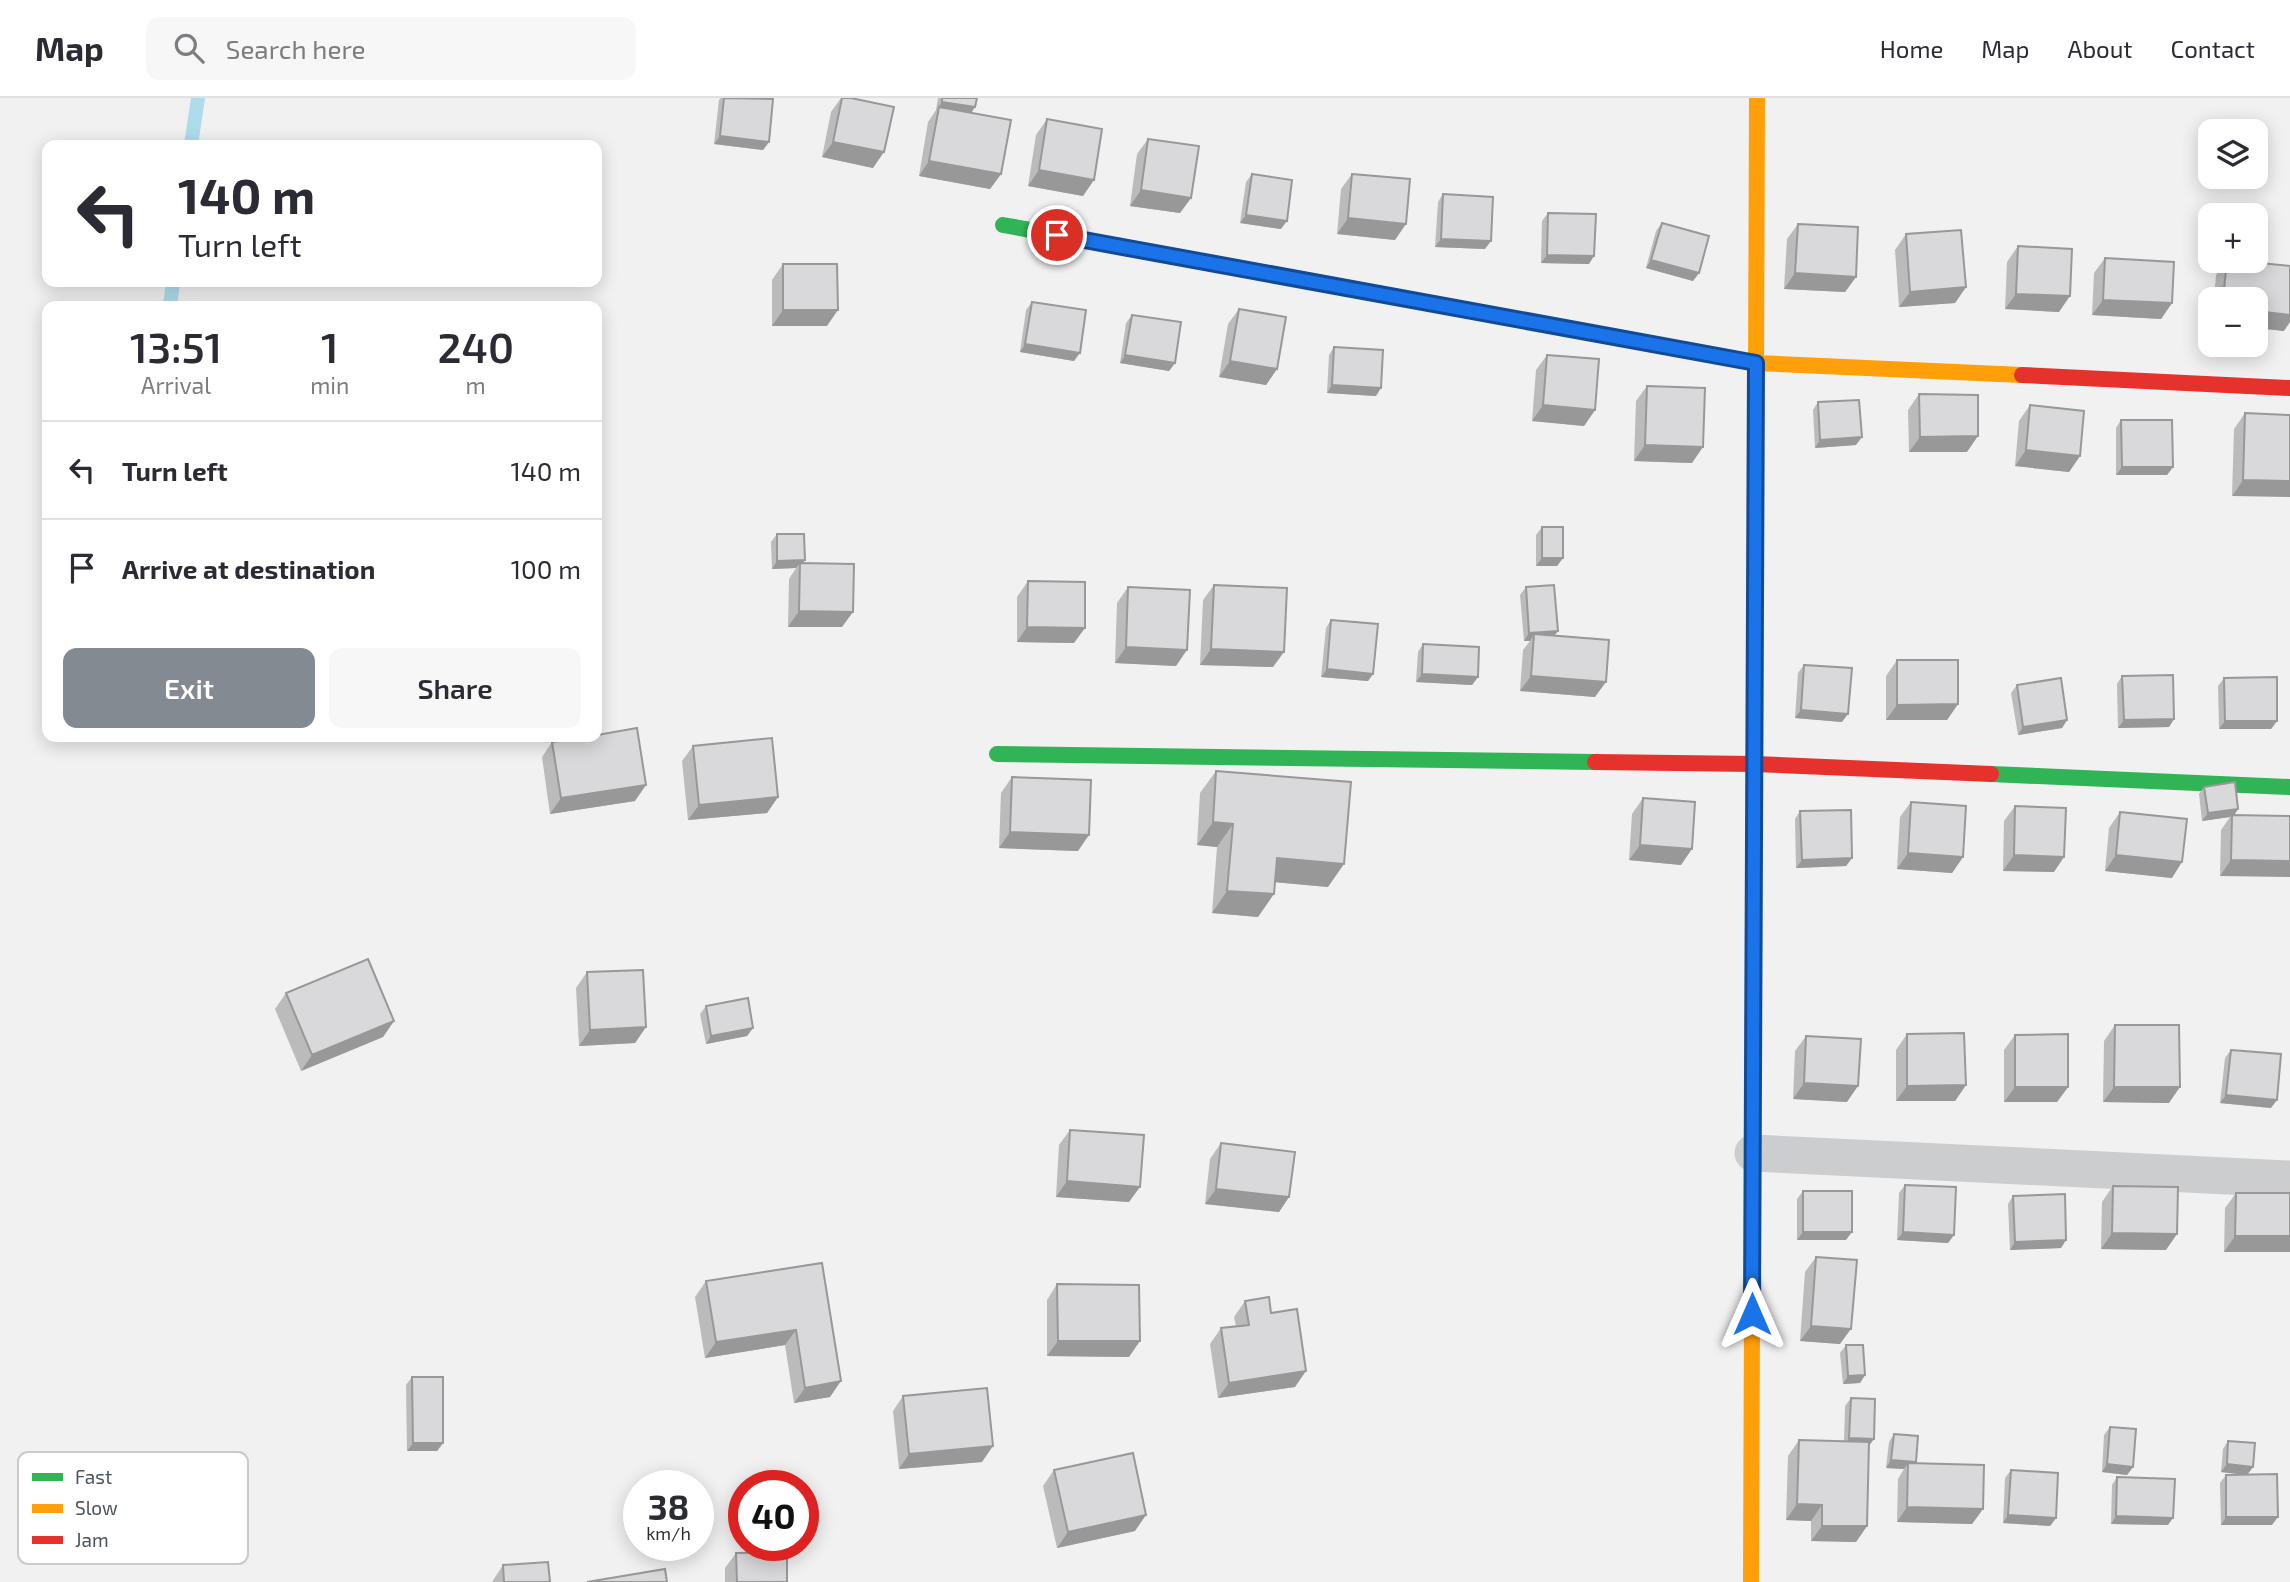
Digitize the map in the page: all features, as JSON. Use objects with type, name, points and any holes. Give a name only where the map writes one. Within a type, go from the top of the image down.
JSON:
[{"type":"street","points":[[1751,1582],[1757,98]]},
{"type":"street","points":[[1003,225],[1756,363],[2290,388]]},
{"type":"street","points":[[997,754],[1755,764],[2290,787]]},
{"type":"street","points":[[1753,1153],[2290,1179]]},
{"type":"building","points":[[724,98],[773,99],[769,142],[720,136]]},
{"type":"building","points":[[842,98],[894,107],[884,152],[833,142]]},
{"type":"building","points":[[942,98],[977,98],[975,107],[942,102]]},
{"type":"building","points":[[939,107],[1011,120],[1001,174],[929,161]]},
{"type":"building","points":[[1047,119],[1102,129],[1094,180],[1039,170]]},
{"type":"building","points":[[1148,139],[1199,146],[1191,198],[1141,190]]},
{"type":"building","points":[[1252,174],[1292,180],[1287,221],[1246,215]]},
{"type":"building","points":[[1352,174],[1410,179],[1406,224],[1348,218]]},
{"type":"building","points":[[1443,194],[1493,197],[1491,241],[1441,239]]},
{"type":"building","points":[[1548,213],[1596,214],[1594,256],[1547,255]]},
{"type":"building","points":[[1662,223],[1709,236],[1699,273],[1651,260]]},
{"type":"building","points":[[1798,224],[1858,227],[1856,277],[1795,273]]},
{"type":"building","points":[[1961,230],[1966,287],[1910,292],[1906,234]]},
{"type":"building","points":[[2018,246],[2072,249],[2070,296],[2016,294]]},
{"type":"building","points":[[2105,258],[2174,262],[2172,303],[2103,300]]},
{"type":"building","points":[[783,264],[837,264],[838,310],[783,310]]},
{"type":"building","points":[[2268,264],[2290,266],[2290,315],[2268,312],[2268,287],[2224,287],[2226,273],[2268,273]]},
{"type":"building","points":[[1032,302],[1086,310],[1080,353],[1025,344]]},
{"type":"building","points":[[1239,309],[1286,317],[1277,369],[1230,361]]},
{"type":"building","points":[[1132,315],[1181,322],[1175,363],[1125,355]]},
{"type":"building","points":[[1334,347],[1383,350],[1381,388],[1332,385]]},
{"type":"building","points":[[1547,355],[1599,359],[1595,410],[1543,405]]},
{"type":"building","points":[[1647,386],[1705,388],[1703,447],[1645,445]]},
{"type":"building","points":[[1919,394],[1978,395],[1978,436],[1920,437]]},
{"type":"building","points":[[1859,400],[1862,437],[1820,440],[1818,402]]},
{"type":"building","points":[[2030,405],[2084,411],[2080,456],[2026,450]]},
{"type":"building","points":[[2245,413],[2290,415],[2290,481],[2243,480]]},
{"type":"building","points":[[2121,420],[2172,420],[2173,467],[2122,467]]},
{"type":"building","points":[[1542,527],[1563,527],[1563,558],[1542,558]]},
{"type":"building","points":[[777,534],[804,534],[805,560],[777,561]]},
{"type":"building","points":[[800,563],[854,564],[853,612],[799,611]]},
{"type":"building","points":[[1028,581],[1085,582],[1085,628],[1027,627]]},
{"type":"building","points":[[1214,585],[1287,588],[1284,652],[1211,649]]},
{"type":"building","points":[[1554,585],[1558,631],[1529,633],[1526,587]]},
{"type":"building","points":[[1128,587],[1190,590],[1187,650],[1126,647]]},
{"type":"building","points":[[1331,620],[1378,624],[1373,674],[1327,669]]},
{"type":"building","points":[[1534,634],[1609,640],[1606,682],[1531,676]]},
{"type":"building","points":[[1423,644],[1479,647],[1478,677],[1422,674]]},
{"type":"building","points":[[1897,660],[1958,660],[1958,704],[1897,705]]},
{"type":"building","points":[[1804,665],[1852,668],[1848,714],[1801,710]]},
{"type":"building","points":[[2173,675],[2174,719],[2124,720],[2122,676]]},
{"type":"building","points":[[2277,677],[2277,721],[2225,721],[2224,678]]},
{"type":"building","points":[[2061,678],[2067,720],[2023,727],[2017,685]]},
{"type":"building","points":[[637,728],[646,785],[561,798],[552,742],[602,742],[602,734]]},
{"type":"building","points":[[772,738],[778,797],[699,805],[693,746]]},
{"type":"building","points":[[1216,771],[1351,782],[1344,864],[1277,858],[1274,894],[1227,891],[1233,824],[1213,822]]},
{"type":"building","points":[[1012,777],[1091,780],[1089,835],[1010,832]]},
{"type":"building","points":[[2235,782],[2238,809],[2208,813],[2204,787]]},
{"type":"building","points":[[1643,798],[1695,802],[1692,849],[1640,845]]},
{"type":"building","points":[[1911,802],[1966,806],[1963,857],[1908,853]]},
{"type":"building","points":[[2015,806],[2066,808],[2064,857],[2014,855]]},
{"type":"building","points":[[1851,810],[1852,858],[1802,860],[1800,811]]},
{"type":"building","points":[[2120,812],[2187,819],[2182,862],[2116,855]]},
{"type":"building","points":[[2232,815],[2290,816],[2290,861],[2231,860]]},
{"type":"building","points":[[368,959],[394,1021],[312,1055],[286,993]]},
{"type":"building","points":[[643,970],[646,1027],[590,1030],[587,972]]},
{"type":"building","points":[[748,998],[753,1028],[711,1036],[706,1006]]},
{"type":"building","points":[[2115,1025],[2179,1025],[2180,1087],[2114,1087]]},
{"type":"building","points":[[1964,1033],[1966,1085],[1907,1086],[1907,1034]]},
{"type":"building","points":[[2068,1034],[2068,1087],[2015,1087],[2015,1035]]},
{"type":"building","points":[[1806,1036],[1861,1039],[1858,1086],[1804,1083]]},
{"type":"building","points":[[2231,1050],[2281,1054],[2277,1100],[2226,1095]]},
{"type":"building","points":[[1070,1130],[1144,1135],[1140,1187],[1067,1181]]},
{"type":"building","points":[[1221,1143],[1295,1152],[1289,1197],[1216,1189]]},
{"type":"building","points":[[1905,1185],[1956,1187],[1954,1235],[1903,1232]]},
{"type":"building","points":[[2113,1186],[2178,1187],[2177,1234],[2112,1233]]},
{"type":"building","points":[[1803,1191],[1852,1191],[1852,1232],[1803,1232]]},
{"type":"building","points":[[2236,1193],[2290,1193],[2290,1236],[2235,1236]]},
{"type":"building","points":[[2065,1194],[2066,1240],[2015,1242],[2013,1196]]},
{"type":"building","points":[[1816,1257],[1857,1260],[1851,1329],[1811,1326]]},
{"type":"building","points":[[822,1263],[841,1381],[805,1388],[796,1330],[716,1342],[706,1281]]},
{"type":"building","points":[[1057,1284],[1139,1285],[1140,1341],[1058,1341]]},
{"type":"building","points":[[1269,1297],[1271,1313],[1297,1309],[1306,1371],[1229,1383],[1221,1328],[1249,1325],[1245,1301]]},
{"type":"building","points":[[1846,1345],[1863,1345],[1865,1375],[1848,1376]]},
{"type":"building","points":[[412,1377],[443,1377],[443,1443],[413,1443]]},
{"type":"building","points":[[987,1388],[993,1446],[909,1454],[903,1396]]},
{"type":"building","points":[[1851,1398],[1875,1399],[1874,1439],[1849,1438]]},
{"type":"building","points":[[2110,1427],[2136,1429],[2133,1467],[2107,1464]]},
{"type":"building","points":[[1894,1434],[1918,1436],[1916,1462],[1891,1460]]},
{"type":"building","points":[[1799,1440],[1869,1442],[1867,1526],[1822,1526],[1822,1505],[1797,1504]]},
{"type":"building","points":[[2228,1441],[2255,1443],[2253,1467],[2227,1464]]},
{"type":"building","points":[[1133,1453],[1146,1515],[1068,1532],[1054,1470]]},
{"type":"building","points":[[1908,1463],[1984,1465],[1983,1509],[1907,1507]]},
{"type":"building","points":[[2011,1470],[2058,1473],[2056,1518],[2008,1515]]},
{"type":"building","points":[[2277,1474],[2278,1517],[2226,1517],[2226,1475]]},
{"type":"building","points":[[2117,1477],[2175,1479],[2173,1518],[2116,1516]]},
{"type":"building","points":[[736,1561],[787,1561],[787,1582],[737,1582]]},
{"type":"building","points":[[548,1562],[550,1582],[504,1582],[503,1565]]},
{"type":"building","points":[[665,1569],[667,1582],[587,1582]]},
{"type":"waterway","points":[[192,140],[198,98]]},
{"type":"waterway","points":[[171,301],[172,287]]},
{"type":"traffic: fast","points":[[1003,225],[1426,302]]},
{"type":"traffic: fast","points":[[1753,1002],[1755,653]]},
{"type":"traffic: fast","points":[[997,754],[1595,762]]},
{"type":"traffic: fast","points":[[1991,774],[2290,787]]},
{"type":"traffic: slow","points":[[1755,653],[1757,98]]},
{"type":"traffic: slow","points":[[1426,302],[1756,363],[2022,375]]},
{"type":"traffic: slow","points":[[1751,1582],[1752,1312]]},
{"type":"traffic: jam","points":[[2022,375],[2290,388]]},
{"type":"traffic: jam","points":[[1595,762],[1755,764],[1991,774]]},
{"type":"traffic: jam","points":[[1752,1312],[1753,1002]]},
{"type":"route","points":[[1057,235],[1756,363],[1752,1314]]}]
